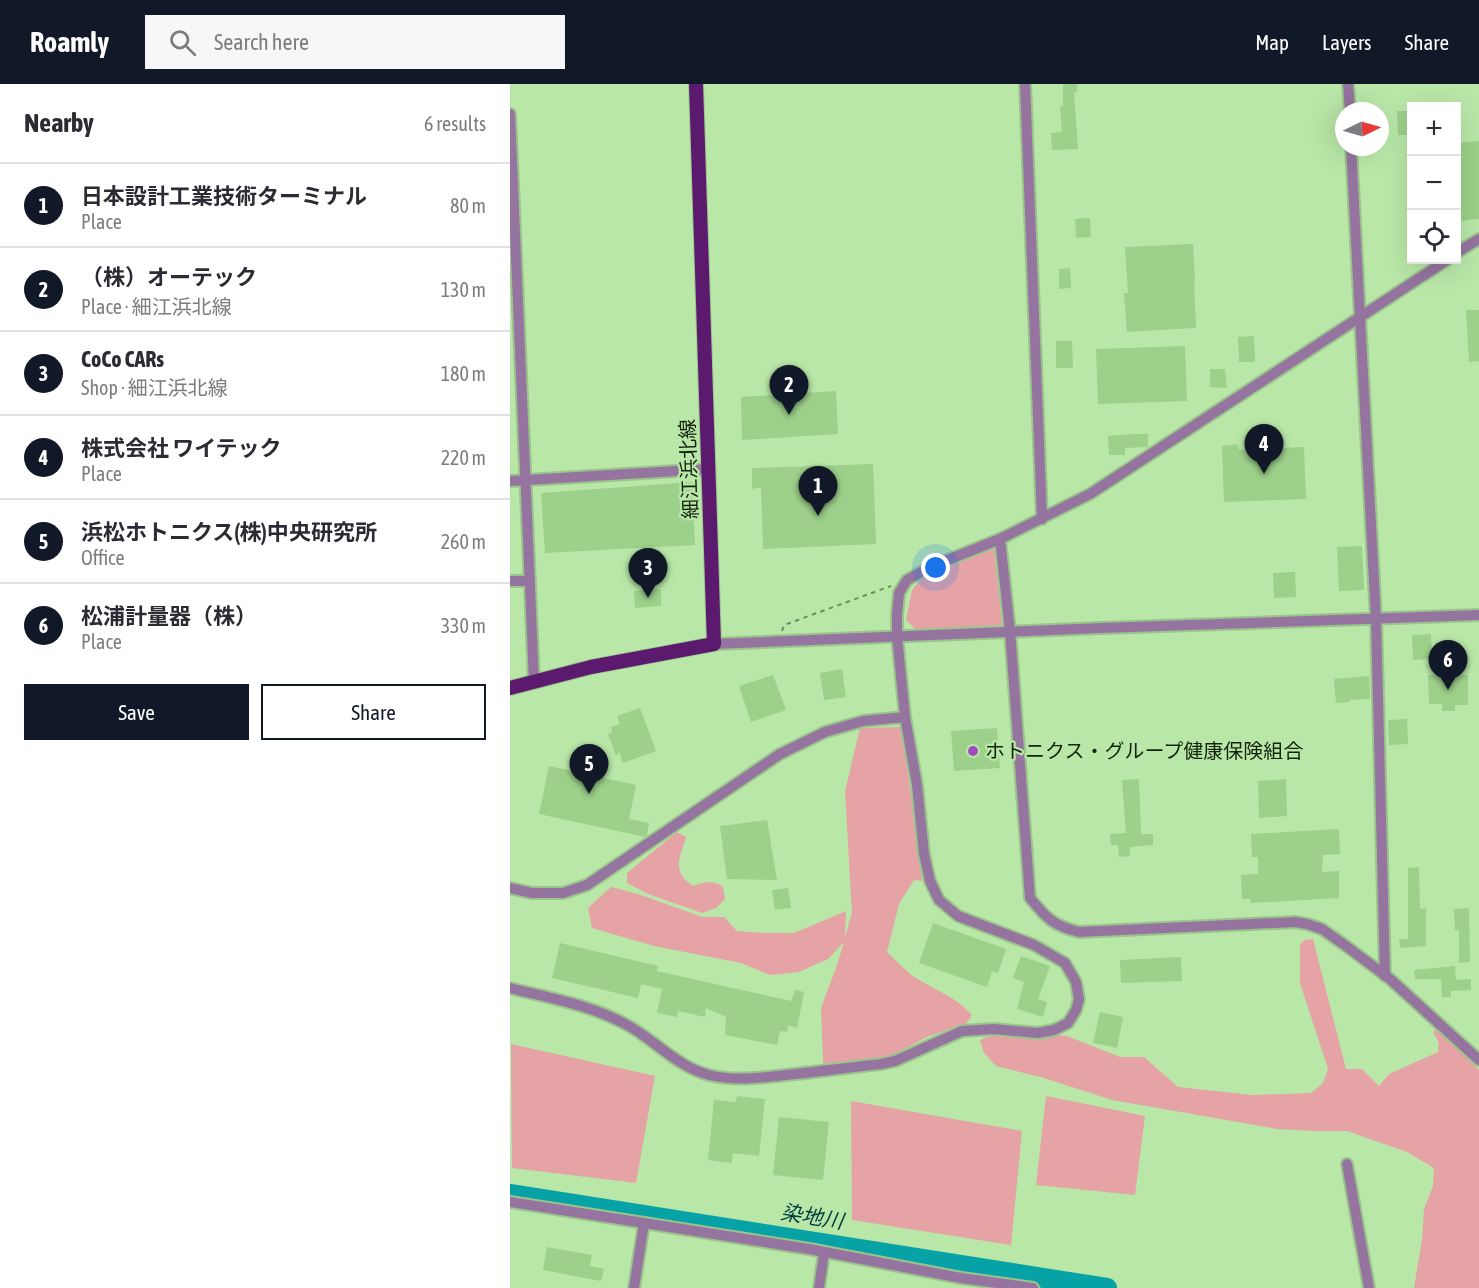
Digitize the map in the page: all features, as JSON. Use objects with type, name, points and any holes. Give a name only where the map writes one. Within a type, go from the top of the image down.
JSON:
[{"type":"main road","name":"細江浜北線","points":[[696,84],[714,644]]},
{"type":"main road","points":[[510,688],[591,667],[714,644]]},
{"type":"street","points":[[1025,84],[1042,519]]},
{"type":"street","points":[[1348,84],[1349,102]]},
{"type":"street","points":[[510,114],[534,682]]},
{"type":"street","points":[[1351,156],[1376,619],[1385,976]]},
{"type":"street","points":[[1461,251],[1479,239]]},
{"type":"street","points":[[510,988],[582,1006],[606,1015],[629,1026],[673,1058],[707,1075],[728,1078],[755,1078],[881,1064],[902,1059],[962,1031],[994,1029],[1038,1033],[1054,1030],[1068,1023],[1076,1010],[1079,999],[1076,982],[1065,963],[1035,945],[958,916],[939,900],[930,881],[924,854],[917,784],[905,717],[897,636],[899,593],[908,580],[930,567],[1000,539],[1090,494],[1441,264]]},
{"type":"street","points":[[510,481],[709,469]]},
{"type":"street","points":[[1000,539],[1010,631],[1030,898],[1038,909],[1052,922],[1063,928],[1079,932],[1295,922],[1308,924],[1330,934],[1385,976],[1479,1060]]},
{"type":"street","points":[[510,581],[530,580]]},
{"type":"street","points":[[714,644],[1479,615]]},
{"type":"street","points":[[510,888],[532,893],[563,893],[587,885],[780,754],[835,729],[863,721],[905,717]]},
{"type":"street","points":[[1347,1164],[1369,1288]]},
{"type":"street","points":[[510,1202],[824,1253],[961,1278],[1034,1288]]},
{"type":"street","points":[[634,1288],[644,1223]]},
{"type":"street","points":[[819,1288],[824,1253]]},
{"type":"path","points":[[780,640],[784,625],[908,580]]},
{"type":"shaded area","points":[[994,549],[1002,625],[917,631],[906,620],[912,590],[925,574]]},
{"type":"shaded area","points":[[902,727],[922,881],[914,880],[899,904],[887,952],[912,975],[966,1009],[972,1015],[966,1024],[929,1036],[873,1065],[823,1063],[821,1008],[844,942],[828,959],[799,972],[770,975],[741,963],[654,946],[592,928],[588,908],[611,887],[703,917],[724,917],[737,931],[794,933],[846,911],[845,937],[852,913],[845,791],[860,728]]},
{"type":"shaded area","points":[[677,832],[686,837],[679,864],[686,880],[693,886],[708,882],[723,887],[725,899],[716,908],[702,913],[648,894],[627,883],[627,873]]},
{"type":"shaded area","points":[[1313,939],[1346,1069],[1362,1069],[1379,1086],[1389,1074],[1438,1052],[1439,1043],[1433,1032],[1437,1028],[1479,1070],[1479,1288],[1414,1288],[1424,1209],[1433,1186],[1434,1168],[1407,1152],[1347,1131],[1277,1129],[1112,1100],[1044,1078],[996,1066],[984,1053],[980,1040],[1003,1030],[1067,1036],[1120,1057],[1144,1057],[1178,1087],[1252,1095],[1311,1093],[1323,1083],[1328,1069],[1300,983],[1300,945],[1304,940]]},
{"type":"shaded area","points":[[511,1044],[655,1076],[636,1183],[512,1168]]},
{"type":"shaded area","points":[[1046,1096],[1145,1116],[1135,1195],[1036,1185]]},
{"type":"shaded area","points":[[851,1101],[1022,1131],[1011,1245],[852,1220]]},
{"type":"building","points":[[1063,84],[1077,84],[1077,92],[1074,92],[1078,149],[1052,150],[1051,133],[1062,132],[1060,106],[1063,106]]},
{"type":"building","points":[[1397,111],[1407,111],[1407,135],[1398,135]]},
{"type":"building","points":[[1479,141],[1479,219],[1461,221],[1461,143]]},
{"type":"building","points":[[1090,218],[1091,237],[1076,238],[1075,219]]},
{"type":"building","points":[[1193,244],[1196,328],[1127,332],[1124,293],[1128,293],[1125,247]]},
{"type":"building","points":[[1070,268],[1071,288],[1059,289],[1059,269]]},
{"type":"building","points":[[1466,310],[1479,310],[1479,361],[1469,362]]},
{"type":"building","points":[[1254,336],[1255,362],[1239,362],[1238,337]]},
{"type":"building","points":[[1056,341],[1072,341],[1073,368],[1056,368]]},
{"type":"building","points":[[1185,346],[1187,401],[1098,404],[1096,349]]},
{"type":"building","points":[[1210,369],[1225,369],[1227,388],[1210,387]]},
{"type":"building","points":[[836,391],[838,434],[742,440],[741,397]]},
{"type":"building","points":[[1148,434],[1148,447],[1125,448],[1125,455],[1109,455],[1108,436]]},
{"type":"building","points":[[1238,444],[1239,450],[1304,447],[1306,499],[1224,502],[1222,446]]},
{"type":"building","points":[[873,464],[876,544],[763,549],[761,487],[752,489],[752,468]]},
{"type":"building","points":[[692,482],[695,545],[545,553],[541,493]]},
{"type":"building","points":[[1362,546],[1364,590],[1339,591],[1337,547]]},
{"type":"building","points":[[1295,572],[1296,597],[1274,598],[1273,573]]},
{"type":"building","points":[[661,589],[661,606],[635,608],[634,591]]},
{"type":"building","points":[[1431,634],[1432,659],[1413,660],[1412,635]]},
{"type":"building","points":[[842,669],[846,697],[824,700],[820,673]]},
{"type":"building","points":[[773,675],[786,710],[751,722],[739,686]]},
{"type":"building","points":[[1428,675],[1468,675],[1468,705],[1455,705],[1455,711],[1442,711],[1442,704],[1429,704]]},
{"type":"building","points":[[1369,676],[1370,699],[1336,703],[1334,679]]},
{"type":"building","points":[[640,708],[656,751],[623,763],[619,752],[616,756],[608,734],[612,733],[611,727],[620,724],[617,716]]},
{"type":"building","points":[[1407,719],[1408,744],[1389,745],[1388,720]]},
{"type":"building","points":[[997,728],[1000,768],[954,771],[951,731]]},
{"type":"building","points":[[549,766],[636,785],[629,819],[649,823],[647,835],[645,837],[539,814]]},
{"type":"building","points":[[1139,779],[1141,834],[1153,834],[1153,845],[1130,847],[1130,856],[1119,857],[1118,845],[1111,845],[1110,834],[1126,833],[1122,780]]},
{"type":"building","points":[[1286,779],[1287,816],[1259,818],[1258,781]]},
{"type":"building","points":[[767,820],[777,880],[727,879],[720,826]]},
{"type":"building","points":[[1339,829],[1340,854],[1323,855],[1322,872],[1339,871],[1339,898],[1251,903],[1250,899],[1242,899],[1241,875],[1258,874],[1258,857],[1252,857],[1251,834]]},
{"type":"building","points":[[1419,867],[1420,909],[1426,908],[1426,946],[1400,948],[1399,939],[1408,939],[1408,868]]},
{"type":"building","points":[[788,888],[791,908],[775,910],[772,890]]},
{"type":"building","points":[[1469,908],[1470,962],[1459,963],[1459,930],[1455,930],[1454,909]]},
{"type":"building","points":[[933,923],[1006,949],[998,973],[992,971],[987,987],[919,963]]},
{"type":"building","points":[[560,943],[658,966],[657,971],[791,1001],[795,990],[804,992],[797,1028],[788,1025],[787,1032],[780,1031],[777,1045],[725,1035],[726,1017],[706,1008],[705,1017],[678,1011],[677,1017],[657,1013],[662,989],[641,984],[638,998],[552,978]]},
{"type":"building","points":[[1021,956],[1050,966],[1038,999],[1047,1002],[1043,1017],[1017,1009],[1024,982],[1013,978]]},
{"type":"building","points":[[1181,957],[1182,981],[1121,983],[1120,960]]},
{"type":"building","points":[[1455,966],[1456,980],[1471,979],[1471,990],[1451,991],[1451,997],[1442,997],[1441,979],[1415,979],[1414,970]]},
{"type":"building","points":[[1100,1012],[1123,1017],[1117,1048],[1093,1043]]},
{"type":"building","points":[[737,1096],[765,1099],[759,1156],[733,1153],[732,1163],[708,1160],[714,1100],[736,1102]]},
{"type":"building","points":[[779,1117],[829,1122],[823,1180],[773,1175]]},
{"type":"building","points":[[547,1247],[592,1255],[590,1266],[604,1269],[601,1281],[543,1270]]},
{"type":"waterway","name":"染地川","points":[[510,1194],[1107,1288]]},
{"type":"place","name":"（株）オーテック","points":[[789,415]]},
{"type":"place","name":"株式会社 ワイテック","points":[[1264,474]]},
{"type":"place","name":"日本設計工業技術ターミナル","points":[[818,516]]},
{"type":"place","name":"CoCo CARs","points":[[648,598]]},
{"type":"place","name":"松浦計量器（株）","points":[[1448,690]]},
{"type":"place","name":"ホトニクス・グループ健康保険組合","points":[[973,751]]},
{"type":"place","name":"浜松ホトニクス(株)中央研究所","points":[[589,794]]}]
